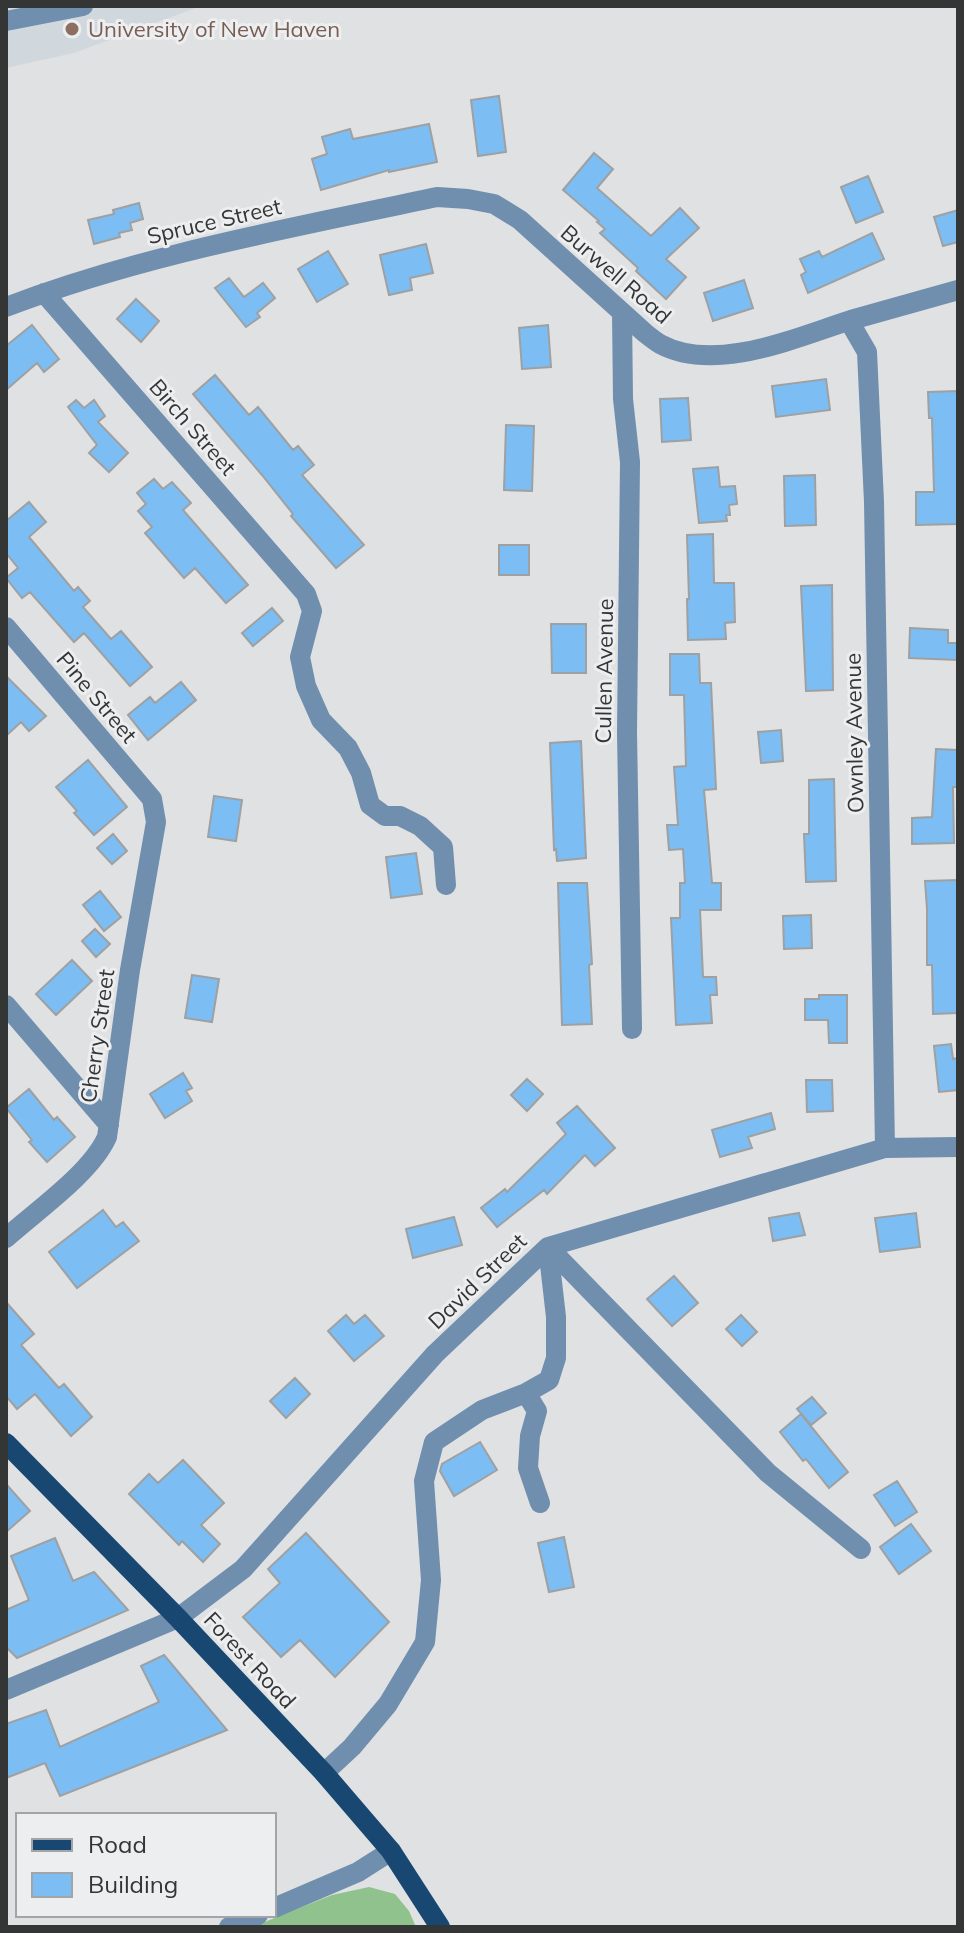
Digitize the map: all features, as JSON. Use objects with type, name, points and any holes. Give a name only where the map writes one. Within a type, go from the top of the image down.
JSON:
[{"type":"main road","name":"Forest Road","points":[[6,1443],[178,1618],[324,1773],[391,1851],[440,1927]]},
{"type":"street","points":[[6,21],[83,6]]},
{"type":"street","name":"Spruce Street","points":[[6,307],[128,266],[226,241],[437,197]]},
{"type":"street","name":"Burwell Road","points":[[437,197],[494,204],[520,220],[622,313],[661,345],[679,351],[719,355],[770,347],[958,290]]},
{"type":"street","name":"Birch Street","points":[[44,293],[306,594],[312,611],[300,657],[306,686],[321,720],[348,748],[361,773],[370,805],[385,816],[400,816],[420,826],[443,847],[446,885]]},
{"type":"street","name":"Cullen Avenue","points":[[622,313],[623,399],[630,462],[627,732],[632,1029]]},
{"type":"street","name":"Ownley Avenue","points":[[849,321],[867,352],[874,487],[885,1148]]},
{"type":"street","name":"Pine Street","points":[[6,627],[152,799]]},
{"type":"street","name":"Cherry Street","points":[[10,1225],[68,1185],[96,1156],[107,1137],[130,970],[156,822],[152,799]]},
{"type":"street","points":[[6,1005],[109,1125]]},
{"type":"street","name":"David Street","points":[[6,1690],[178,1618],[243,1569],[435,1354],[548,1247],[885,1148],[958,1147]]},
{"type":"street","points":[[324,1773],[352,1747],[388,1704],[425,1642],[431,1580],[424,1481],[434,1442],[482,1410],[526,1393],[549,1380],[556,1358],[556,1317],[548,1247]]},
{"type":"street","points":[[548,1247],[768,1473],[861,1549]]},
{"type":"street","points":[[526,1393],[537,1411],[530,1436],[528,1468],[540,1503]]},
{"type":"street","points":[[276,1907],[358,1872],[391,1851]]},
{"type":"street","points":[[229,1927],[253,1917]]},
{"type":"shaded area","name":"University of New Haven","points":[[6,6],[201,6],[74,53],[6,68]]},
{"type":"green space","points":[[369,1887],[395,1894],[409,1911],[416,1927],[252,1927],[332,1895]]},
{"type":"building","points":[[499,96],[506,152],[478,156],[471,100]]},
{"type":"building","points":[[429,124],[437,162],[389,170],[321,190],[312,159],[327,154],[322,137],[350,129],[353,139]]},
{"type":"building","points":[[594,153],[613,169],[597,188],[651,236],[680,208],[699,228],[666,259],[686,277],[666,299],[600,233],[605,229],[599,221],[563,190]]},
{"type":"building","points":[[868,176],[883,212],[856,223],[841,187]]},
{"type":"building","points":[[139,203],[143,219],[130,223],[132,230],[119,233],[120,237],[94,244],[88,220],[114,214],[113,210]]},
{"type":"building","points":[[958,210],[958,242],[943,246],[934,217]]},
{"type":"building","points":[[872,233],[884,259],[808,293],[801,275],[806,272],[800,259],[819,251],[822,257]]},
{"type":"building","points":[[426,244],[433,273],[410,278],[412,290],[389,295],[380,255]]},
{"type":"building","points":[[328,251],[348,284],[317,302],[298,269]]},
{"type":"building","points":[[229,278],[244,297],[263,283],[275,298],[257,313],[260,317],[246,327],[215,288]]},
{"type":"building","points":[[744,280],[753,308],[713,321],[704,293]]},
{"type":"building","points":[[136,299],[159,321],[141,342],[117,319]]},
{"type":"building","points":[[32,325],[59,359],[44,372],[37,363],[6,390],[6,346]]},
{"type":"building","points":[[548,325],[551,367],[522,369],[519,328]]},
{"type":"building","points":[[215,375],[249,415],[258,407],[293,450],[298,446],[314,465],[302,475],[364,545],[336,568],[193,394]]},
{"type":"building","points":[[826,379],[830,410],[776,417],[772,386]]},
{"type":"building","points":[[958,391],[958,524],[916,525],[916,492],[934,492],[932,418],[929,418],[928,392]]},
{"type":"building","points":[[688,398],[691,440],[662,442],[660,399]]},
{"type":"building","points":[[76,400],[84,408],[94,400],[105,416],[98,422],[128,453],[109,472],[89,453],[97,445],[68,407]]},
{"type":"building","points":[[506,425],[534,426],[532,491],[504,490]]},
{"type":"building","points":[[718,467],[720,487],[735,486],[737,504],[729,505],[727,521],[699,523],[693,469]]},
{"type":"building","points":[[815,475],[816,525],[785,526],[784,476]]},
{"type":"building","points":[[154,479],[163,489],[172,482],[191,503],[183,510],[248,585],[226,603],[195,568],[184,578],[145,533],[152,527],[138,511],[146,504],[137,493]]},
{"type":"building","points":[[29,502],[46,522],[29,537],[74,591],[78,587],[90,601],[83,607],[111,639],[121,631],[152,667],[130,686],[84,633],[74,642],[30,592],[22,598],[6,578],[18,568],[6,553],[6,521]]},
{"type":"building","points":[[713,534],[714,583],[734,583],[735,622],[725,623],[726,639],[688,640],[687,535]]},
{"type":"building","points":[[499,545],[529,545],[529,575],[499,575]]},
{"type":"building","points":[[832,585],[833,690],[806,691],[801,586]]},
{"type":"building","points":[[272,608],[283,621],[253,646],[242,633]]},
{"type":"building","points":[[551,624],[586,624],[586,673],[552,673]]},
{"type":"building","points":[[910,628],[948,630],[948,643],[958,643],[958,660],[909,658]]},
{"type":"building","points":[[670,654],[699,654],[700,683],[711,683],[716,789],[704,790],[712,883],[721,883],[721,910],[700,910],[703,977],[716,977],[717,995],[710,995],[712,1023],[676,1025],[671,918],[680,918],[680,883],[685,883],[683,849],[669,850],[667,825],[678,825],[674,767],[686,766],[684,695],[670,695]]},
{"type":"building","points":[[6,676],[46,716],[29,731],[21,722],[6,736]]},
{"type":"building","points":[[181,682],[196,700],[148,740],[128,715],[150,697],[155,703]]},
{"type":"building","points":[[781,730],[783,761],[761,763],[758,732]]},
{"type":"building","points":[[581,741],[586,858],[557,861],[550,743]]},
{"type":"building","points":[[936,749],[958,750],[958,787],[953,787],[954,843],[912,844],[912,818],[932,817]]},
{"type":"building","points":[[88,760],[127,807],[94,835],[56,787]]},
{"type":"building","points":[[834,779],[836,881],[806,882],[804,834],[809,834],[809,780]]},
{"type":"building","points":[[214,796],[242,800],[236,841],[208,837]]},
{"type":"building","points":[[113,834],[127,851],[112,864],[97,848]]},
{"type":"building","points":[[416,853],[422,894],[391,898],[386,857]]},
{"type":"building","points":[[958,880],[958,1013],[933,1014],[932,965],[927,965],[925,881]]},
{"type":"building","points":[[558,883],[587,883],[592,1024],[562,1025]]},
{"type":"building","points":[[100,891],[121,917],[104,931],[83,905]]},
{"type":"building","points":[[811,915],[812,948],[784,949],[783,916]]},
{"type":"building","points":[[95,929],[110,944],[96,957],[82,941]]},
{"type":"building","points":[[72,960],[92,981],[56,1015],[36,994]]},
{"type":"building","points":[[192,975],[219,979],[212,1022],[185,1018]]},
{"type":"building","points":[[819,995],[847,995],[847,1043],[829,1043],[828,1020],[805,1020],[805,999],[819,999]]},
{"type":"building","points":[[951,1044],[953,1059],[958,1058],[958,1090],[939,1092],[934,1046]]},
{"type":"building","points":[[183,1073],[192,1088],[186,1091],[192,1101],[165,1118],[150,1094]]},
{"type":"building","points":[[527,1079],[543,1094],[527,1111],[511,1095]]},
{"type":"building","points":[[806,1080],[832,1080],[833,1111],[807,1112]]},
{"type":"building","points":[[29,1089],[54,1120],[57,1117],[75,1137],[47,1162],[6,1108]]},
{"type":"building","points":[[577,1106],[615,1148],[595,1166],[585,1155],[547,1194],[544,1190],[497,1227],[481,1208],[505,1189],[507,1192],[566,1134],[557,1123]]},
{"type":"building","points":[[771,1113],[775,1129],[748,1137],[752,1148],[720,1157],[712,1130]]},
{"type":"building","points":[[103,1210],[116,1227],[123,1222],[139,1241],[77,1288],[49,1252]]},
{"type":"building","points":[[799,1213],[805,1235],[773,1241],[769,1218]]},
{"type":"building","points":[[916,1213],[920,1247],[880,1252],[875,1218]]},
{"type":"building","points":[[454,1217],[462,1245],[413,1258],[406,1229]]},
{"type":"building","points":[[674,1276],[698,1303],[672,1326],[647,1299]]},
{"type":"building","points":[[6,1302],[34,1334],[21,1345],[59,1388],[64,1384],[92,1417],[71,1436],[35,1394],[17,1409],[6,1396]]},
{"type":"building","points":[[346,1315],[354,1324],[365,1315],[384,1336],[354,1361],[328,1331]]},
{"type":"building","points":[[741,1315],[757,1332],[742,1346],[726,1329]]},
{"type":"building","points":[[295,1378],[310,1394],[286,1418],[270,1401]]},
{"type":"building","points":[[812,1397],[826,1413],[811,1425],[797,1409]]},
{"type":"building","points":[[801,1414],[848,1472],[829,1488],[780,1432]]},
{"type":"building","points":[[480,1442],[497,1470],[454,1496],[440,1471],[442,1464]]},
{"type":"building","points":[[183,1460],[224,1503],[201,1525],[220,1544],[203,1562],[182,1541],[179,1545],[129,1494],[149,1474],[158,1483]]},
{"type":"building","points":[[897,1481],[917,1512],[895,1526],[874,1495]]},
{"type":"building","points":[[6,1484],[30,1511],[6,1532]]},
{"type":"building","points":[[911,1524],[931,1551],[899,1574],[880,1547]]},
{"type":"building","points":[[306,1533],[389,1622],[335,1677],[300,1640],[281,1657],[243,1617],[280,1583],[268,1569]]},
{"type":"building","points":[[564,1537],[574,1587],[549,1592],[538,1543]]},
{"type":"building","points":[[55,1538],[73,1581],[94,1572],[128,1610],[17,1658],[6,1647],[6,1610],[29,1600],[11,1556]]},
{"type":"building","points":[[164,1655],[227,1730],[60,1796],[45,1763],[6,1778],[6,1724],[46,1710],[60,1747],[159,1702],[141,1666]]},
{"type":"place","name":"University of New Haven","points":[[72,29]]}]
